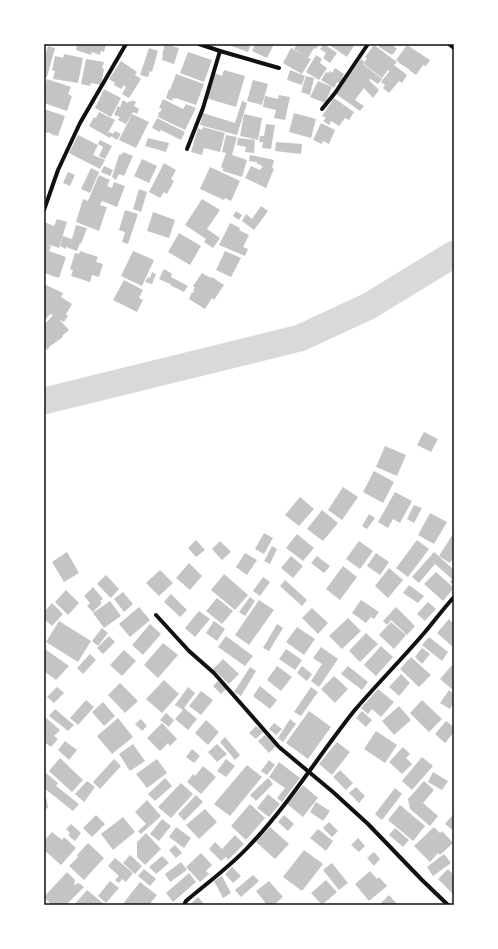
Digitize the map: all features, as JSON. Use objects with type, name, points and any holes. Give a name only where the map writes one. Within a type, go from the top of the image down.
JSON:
[{"type":"street","points":[[44,210],[58,170],[80,123],[126,44]]},
{"type":"street","points":[[199,44],[279,68]]},
{"type":"street","points":[[322,109],[335,94],[368,44]]},
{"type":"street","points":[[449,44],[454,48]]},
{"type":"street","points":[[187,149],[203,108],[220,51]]},
{"type":"street","points":[[184,905],[186,901],[236,860],[250,846],[273,819],[354,712],[454,597]]},
{"type":"street","points":[[156,615],[189,651],[214,673],[279,747],[333,792],[368,824],[448,905]]},
{"type":"building","points":[[72,44],[106,44],[104,52],[101,51],[100,55],[92,52],[91,55],[76,50],[77,46]]},
{"type":"building","points":[[165,44],[179,48],[174,64],[162,60]]},
{"type":"building","points":[[226,44],[251,44],[248,52]]},
{"type":"building","points":[[255,44],[274,44],[267,58],[252,51]]},
{"type":"building","points":[[297,44],[319,44],[316,49],[314,48],[308,58],[311,59],[302,74],[283,63],[291,48],[305,56],[294,49]]},
{"type":"building","points":[[324,44],[337,53],[330,63],[323,58],[326,53],[320,49]]},
{"type":"building","points":[[328,44],[355,44],[347,57]]},
{"type":"building","points":[[381,44],[391,44],[397,49],[392,55],[379,47]]},
{"type":"building","points":[[374,45],[397,62],[394,65],[407,75],[402,83],[399,81],[389,93],[383,88],[385,85],[381,82],[390,72],[388,70],[382,78],[364,64],[367,59],[365,57]]},
{"type":"building","points":[[407,45],[430,60],[426,66],[423,65],[416,75],[396,60]]},
{"type":"building","points":[[48,46],[55,48],[47,77],[44,77],[44,59]]},
{"type":"building","points":[[149,48],[158,51],[152,72],[150,71],[148,77],[140,75]]},
{"type":"building","points":[[188,52],[212,60],[204,82],[180,73]]},
{"type":"building","points":[[64,54],[83,58],[78,83],[53,79],[55,71],[52,70],[55,56],[63,58]]},
{"type":"building","points":[[316,55],[322,59],[320,63],[327,68],[319,80],[306,72]]},
{"type":"building","points":[[86,59],[104,62],[102,68],[104,69],[101,85],[91,83],[90,86],[81,84]]},
{"type":"building","points":[[361,59],[365,62],[363,64],[382,79],[378,84],[370,79],[369,80],[379,90],[373,98],[364,88],[355,100],[364,106],[360,111],[336,94]]},
{"type":"building","points":[[121,61],[137,72],[135,75],[141,79],[129,98],[122,94],[126,87],[124,85],[121,89],[114,85],[115,83],[109,79]]},
{"type":"building","points":[[335,68],[344,74],[340,84],[337,82],[334,88],[321,80],[326,72],[328,73],[330,71],[332,73]]},
{"type":"building","points":[[224,70],[245,76],[236,107],[206,98],[214,73],[222,76]]},
{"type":"building","points":[[290,70],[305,76],[302,85],[287,80]]},
{"type":"building","points":[[176,74],[204,84],[196,105],[176,98],[173,98],[172,101],[166,98]]},
{"type":"building","points":[[306,76],[314,78],[310,95],[301,92]]},
{"type":"building","points":[[47,79],[71,87],[68,94],[72,96],[67,111],[44,103],[44,86]]},
{"type":"building","points":[[253,80],[268,84],[262,105],[247,101]]},
{"type":"building","points":[[318,81],[332,87],[325,103],[310,97]]},
{"type":"building","points":[[104,89],[121,98],[111,117],[95,108]]},
{"type":"building","points":[[279,95],[290,97],[285,120],[274,118],[276,110],[263,107],[265,96],[278,99]]},
{"type":"building","points":[[334,98],[354,112],[349,120],[345,118],[339,126],[331,121],[329,125],[323,121],[326,118],[322,116]]},
{"type":"building","points":[[163,99],[183,109],[186,104],[196,108],[185,130],[158,117],[159,112],[162,109],[159,108]]},
{"type":"building","points":[[123,100],[128,103],[132,100],[136,102],[134,106],[139,109],[137,114],[133,112],[126,124],[118,120],[120,117],[114,115],[118,106],[120,107]]},
{"type":"building","points":[[242,101],[247,103],[237,135],[200,125],[203,113],[235,123]]},
{"type":"building","points":[[44,109],[65,116],[58,136],[44,132]]},
{"type":"building","points":[[99,112],[115,120],[108,133],[110,132],[113,134],[115,131],[121,134],[117,140],[111,136],[110,138],[89,126]]},
{"type":"building","points":[[294,113],[316,119],[311,138],[289,132]]},
{"type":"building","points":[[132,114],[149,122],[136,148],[119,140]]},
{"type":"building","points":[[244,114],[262,118],[258,140],[240,136]]},
{"type":"building","points":[[157,118],[185,132],[181,140],[161,130],[160,132],[152,128]]},
{"type":"building","points":[[321,123],[335,130],[329,144],[323,141],[322,144],[313,140]]},
{"type":"building","points":[[266,124],[275,125],[271,149],[262,148],[263,142],[259,142],[260,136],[264,136]]},
{"type":"building","points":[[203,127],[225,133],[220,152],[204,148],[202,155],[191,152],[198,128],[202,130]]},
{"type":"building","points":[[78,135],[98,145],[93,155],[105,160],[100,169],[69,153]]},
{"type":"building","points":[[226,135],[237,137],[232,155],[247,160],[242,177],[223,171],[223,168],[221,167],[226,153],[222,152]]},
{"type":"building","points":[[148,138],[169,143],[166,152],[145,146]]},
{"type":"building","points":[[238,138],[255,140],[254,153],[245,152],[246,147],[237,145]]},
{"type":"building","points":[[100,140],[112,146],[105,159],[99,156],[103,147],[98,144]]},
{"type":"building","points":[[276,142],[302,144],[301,154],[275,151]]},
{"type":"building","points":[[123,152],[133,156],[124,176],[119,174],[116,180],[112,177],[119,155]]},
{"type":"building","points":[[250,155],[274,160],[272,168],[274,169],[266,188],[245,178],[251,166],[260,170],[263,166],[257,164],[257,162],[249,161]]},
{"type":"building","points":[[142,159],[157,166],[149,183],[134,176]]},
{"type":"building","points":[[164,163],[176,170],[171,179],[174,181],[167,194],[164,192],[160,198],[149,192]]},
{"type":"building","points":[[104,166],[113,170],[110,176],[101,172]]},
{"type":"building","points":[[210,167],[240,181],[231,201],[225,198],[224,200],[200,189]]},
{"type":"building","points":[[91,168],[99,172],[90,193],[81,189]]},
{"type":"building","points":[[68,172],[75,175],[70,186],[63,183]]},
{"type":"building","points":[[99,175],[110,180],[107,186],[112,188],[114,182],[125,186],[117,207],[102,201],[100,205],[107,207],[99,231],[76,222],[83,199],[88,201]]},
{"type":"building","points":[[139,189],[147,192],[141,212],[133,209]]},
{"type":"building","points":[[202,199],[220,210],[207,229],[220,238],[213,248],[204,242],[206,239],[185,225]]},
{"type":"building","points":[[261,206],[268,211],[254,230],[242,221],[246,214],[252,219]]},
{"type":"building","points":[[125,210],[138,214],[128,244],[122,242],[125,232],[119,230]]},
{"type":"building","points":[[236,211],[242,215],[239,220],[233,216]]},
{"type":"building","points":[[153,212],[175,220],[169,238],[147,231]]},
{"type":"building","points":[[57,219],[67,222],[59,248],[47,244],[51,246],[49,251],[66,257],[59,278],[44,273],[44,222],[54,226]]},
{"type":"building","points":[[230,223],[249,235],[243,247],[248,249],[245,256],[219,245]]},
{"type":"building","points":[[76,225],[87,228],[77,251],[60,246],[63,236],[72,239]]},
{"type":"building","points":[[179,233],[201,246],[190,265],[168,252]]},
{"type":"building","points":[[80,251],[98,257],[96,262],[103,264],[99,277],[92,275],[90,282],[71,276],[73,270],[70,269],[75,253],[79,254]]},
{"type":"building","points":[[133,251],[154,260],[142,286],[121,276]]},
{"type":"building","points":[[225,251],[241,258],[231,277],[216,270]]},
{"type":"building","points":[[164,269],[172,274],[171,277],[188,286],[184,292],[159,279]]},
{"type":"building","points":[[152,272],[156,274],[152,284],[145,282],[148,277],[150,278]]},
{"type":"building","points":[[202,273],[211,278],[212,277],[224,285],[214,300],[212,298],[205,309],[189,299],[195,288],[193,286]]},
{"type":"building","points":[[124,280],[143,290],[139,298],[143,300],[137,312],[113,300]]},
{"type":"building","points":[[44,284],[63,293],[61,297],[72,304],[66,314],[68,316],[64,322],[59,319],[69,330],[62,336],[63,337],[49,347],[48,350],[44,347],[44,325],[53,315],[50,314],[44,322]]},
{"type":"building","points":[[424,432],[438,439],[431,452],[417,445]]},
{"type":"building","points":[[385,446],[406,455],[397,476],[376,467]]},
{"type":"building","points":[[374,471],[394,482],[383,503],[363,492]]},
{"type":"building","points":[[343,487],[358,497],[342,520],[328,510]]},
{"type":"building","points":[[395,492],[412,501],[400,523],[393,519],[388,528],[378,522]]},
{"type":"building","points":[[300,497],[314,509],[299,526],[285,515]]},
{"type":"building","points":[[414,505],[422,508],[414,523],[407,519]]},
{"type":"building","points":[[322,510],[338,523],[323,541],[307,529]]},
{"type":"building","points":[[430,513],[447,522],[434,544],[418,535]]},
{"type":"building","points":[[369,514],[375,518],[367,529],[362,526]]},
{"type":"building","points":[[264,533],[273,538],[264,554],[255,549]]},
{"type":"building","points":[[297,534],[314,548],[303,561],[286,548]]},
{"type":"building","points":[[453,534],[454,557],[450,563],[439,556]]},
{"type":"building","points":[[196,540],[205,550],[196,557],[188,548]]},
{"type":"building","points":[[417,540],[429,549],[408,577],[396,568]]},
{"type":"building","points":[[220,541],[231,552],[222,560],[212,549]]},
{"type":"building","points":[[359,541],[373,551],[360,569],[346,559]]},
{"type":"building","points":[[272,546],[277,549],[270,564],[264,561]]},
{"type":"building","points":[[67,552],[79,573],[64,582],[52,562]]},
{"type":"building","points":[[434,552],[454,570],[454,586],[450,582],[452,579],[435,564],[419,583],[412,577]]},
{"type":"building","points":[[245,553],[257,560],[247,575],[236,567]]},
{"type":"building","points":[[376,553],[389,562],[380,575],[367,566]]},
{"type":"building","points":[[291,556],[303,566],[293,578],[281,568]]},
{"type":"building","points":[[317,556],[330,566],[324,573],[311,563]]},
{"type":"building","points":[[189,563],[202,576],[190,590],[176,578]]},
{"type":"building","points":[[343,566],[357,577],[340,600],[326,589]]},
{"type":"building","points":[[389,568],[403,580],[388,598],[375,586]]},
{"type":"building","points":[[160,570],[173,583],[159,596],[146,583]]},
{"type":"building","points":[[436,572],[454,588],[443,601],[424,584]]},
{"type":"building","points":[[224,574],[248,595],[235,610],[211,590]]},
{"type":"building","points":[[106,575],[119,589],[111,598],[97,584]]},
{"type":"building","points":[[263,577],[270,582],[260,596],[253,591]]},
{"type":"building","points":[[285,580],[307,600],[302,606],[280,586]]},
{"type":"building","points":[[409,585],[424,596],[418,603],[403,593]]},
{"type":"building","points":[[93,587],[103,599],[100,601],[102,603],[93,612],[87,606],[90,603],[84,596]]},
{"type":"building","points":[[66,590],[79,603],[68,615],[55,602]]},
{"type":"building","points":[[123,592],[133,604],[124,612],[114,599]]},
{"type":"building","points":[[171,594],[187,610],[180,617],[164,602]]},
{"type":"building","points":[[250,597],[255,601],[245,616],[239,612]]},
{"type":"building","points":[[217,598],[233,611],[222,624],[206,611]]},
{"type":"building","points":[[259,600],[274,610],[249,645],[235,635]]},
{"type":"building","points":[[361,600],[379,612],[374,619],[371,617],[366,623],[352,613]]},
{"type":"building","points":[[110,601],[121,616],[104,628],[93,613]]},
{"type":"building","points":[[428,602],[436,609],[425,621],[417,614]]},
{"type":"building","points":[[52,603],[63,614],[52,626],[44,619],[44,612]]},
{"type":"building","points":[[139,607],[150,620],[130,637],[119,624]]},
{"type":"building","points":[[396,607],[415,626],[407,635],[391,620],[387,625],[383,621]]},
{"type":"building","points":[[312,608],[328,623],[318,634],[302,618]]},
{"type":"building","points":[[199,611],[210,619],[195,637],[185,628]]},
{"type":"building","points":[[348,618],[361,631],[342,649],[329,636]]},
{"type":"building","points":[[449,619],[454,624],[453,647],[437,633]]},
{"type":"building","points":[[59,621],[91,641],[78,662],[46,642]]},
{"type":"building","points":[[214,621],[225,629],[217,641],[206,633]]},
{"type":"building","points":[[391,622],[406,635],[394,649],[379,635]]},
{"type":"building","points":[[150,624],[161,634],[143,655],[132,645]]},
{"type":"building","points":[[277,624],[283,628],[269,651],[263,648]]},
{"type":"building","points":[[297,627],[315,639],[304,655],[286,642]]},
{"type":"building","points":[[102,628],[108,633],[98,646],[92,641]]},
{"type":"building","points":[[366,633],[378,644],[360,662],[349,651]]},
{"type":"building","points":[[109,636],[115,642],[103,654],[97,648]]},
{"type":"building","points":[[226,636],[253,656],[245,666],[218,647]]},
{"type":"building","points":[[429,637],[448,652],[442,661],[422,645]]},
{"type":"building","points":[[163,643],[178,655],[158,678],[144,665]]},
{"type":"building","points":[[381,646],[393,657],[376,676],[364,665]]},
{"type":"building","points":[[321,647],[338,659],[319,687],[311,681],[322,664],[313,658]]},
{"type":"building","points":[[422,648],[430,654],[422,664],[415,657]]},
{"type":"building","points":[[45,649],[69,666],[56,680],[44,671]]},
{"type":"building","points":[[286,649],[302,660],[295,670],[279,659]]},
{"type":"building","points":[[124,650],[136,661],[122,676],[110,665]]},
{"type":"building","points":[[90,654],[96,660],[83,674],[77,668]]},
{"type":"building","points":[[411,657],[431,675],[419,687],[400,669]]},
{"type":"building","points":[[223,659],[239,674],[229,684],[213,669]]},
{"type":"building","points":[[454,663],[454,691],[440,679]]},
{"type":"building","points":[[277,666],[292,677],[281,691],[267,680]]},
{"type":"building","points":[[302,666],[312,674],[307,681],[297,673]]},
{"type":"building","points":[[348,666],[368,682],[362,690],[341,674]]},
{"type":"building","points":[[250,667],[256,671],[241,696],[234,692]]},
{"type":"building","points":[[401,674],[410,683],[399,696],[389,687]]},
{"type":"building","points":[[334,676],[348,689],[335,703],[321,689]]},
{"type":"building","points":[[164,680],[179,694],[162,713],[146,699]]},
{"type":"building","points":[[218,681],[226,689],[221,694],[213,686]]},
{"type":"building","points":[[120,683],[138,701],[125,713],[108,695]]},
{"type":"building","points":[[260,686],[277,700],[270,709],[253,696]]},
{"type":"building","points":[[57,687],[64,693],[54,703],[47,697]]},
{"type":"building","points":[[188,687],[195,693],[184,708],[197,719],[188,730],[175,719],[183,710],[175,705]]},
{"type":"building","points":[[311,687],[318,692],[301,716],[294,712]]},
{"type":"building","points":[[378,689],[394,702],[381,717],[372,709],[368,714],[361,708]]},
{"type":"building","points":[[449,690],[454,694],[454,706],[452,705],[450,709],[440,703]]},
{"type":"building","points":[[201,691],[213,700],[201,715],[189,706]]},
{"type":"building","points":[[86,700],[94,707],[78,725],[70,718]]},
{"type":"building","points":[[422,700],[442,719],[429,732],[410,713]]},
{"type":"building","points":[[103,702],[115,716],[104,726],[92,712]]},
{"type":"building","points":[[399,706],[411,720],[394,735],[382,721]]},
{"type":"building","points":[[55,709],[74,725],[68,731],[49,716]]},
{"type":"building","points":[[309,711],[331,727],[308,759],[286,743]]},
{"type":"building","points":[[362,711],[372,720],[366,727],[356,718]]},
{"type":"building","points":[[166,713],[174,720],[169,727],[160,720]]},
{"type":"building","points":[[44,716],[60,730],[54,736],[58,739],[51,747],[44,742]]},
{"type":"building","points":[[118,718],[133,737],[112,754],[97,736]]},
{"type":"building","points":[[141,719],[147,726],[142,731],[135,724]]},
{"type":"building","points":[[290,719],[296,724],[283,742],[278,738]]},
{"type":"building","points":[[206,720],[219,732],[208,745],[195,733]]},
{"type":"building","points":[[446,721],[454,727],[454,732],[445,743],[435,734]]},
{"type":"building","points":[[162,723],[177,739],[170,746],[168,743],[160,751],[147,738]]},
{"type":"building","points":[[274,723],[282,729],[276,735],[269,729]]},
{"type":"building","points":[[256,726],[263,732],[256,739],[249,733]]},
{"type":"building","points":[[376,731],[397,745],[385,763],[364,749]]},
{"type":"building","points":[[265,735],[276,746],[269,753],[258,741]]},
{"type":"building","points":[[225,737],[240,755],[235,760],[220,742]]},
{"type":"building","points":[[65,741],[77,750],[69,760],[58,750]]},
{"type":"building","points":[[337,742],[350,752],[332,775],[319,764]]},
{"type":"building","points":[[133,744],[145,761],[130,771],[119,754]]},
{"type":"building","points":[[217,744],[227,754],[217,762],[208,752]]},
{"type":"building","points":[[403,747],[410,754],[406,758],[412,764],[402,774],[389,762]]},
{"type":"building","points":[[192,749],[200,756],[194,763],[186,757]]},
{"type":"building","points":[[422,757],[433,766],[412,790],[402,781]]},
{"type":"building","points":[[60,758],[83,780],[72,792],[49,771]]},
{"type":"building","points":[[114,759],[121,766],[100,789],[93,782]]},
{"type":"building","points":[[157,759],[167,773],[147,788],[136,774]]},
{"type":"building","points":[[226,759],[235,766],[226,777],[217,771]]},
{"type":"building","points":[[269,760],[275,765],[267,775],[261,771]]},
{"type":"building","points":[[279,762],[300,778],[282,802],[277,798],[285,788],[269,777]]},
{"type":"building","points":[[247,765],[262,777],[230,816],[214,804]]},
{"type":"building","points":[[203,766],[216,777],[201,794],[187,782],[193,774],[195,776]]},
{"type":"building","points":[[340,770],[353,783],[346,790],[333,777]]},
{"type":"building","points":[[433,772],[448,781],[442,790],[428,782]]},
{"type":"building","points":[[46,773],[58,783],[56,786],[79,804],[73,811],[44,788],[44,775]]},
{"type":"building","points":[[165,778],[172,786],[155,801],[148,794]]},
{"type":"building","points":[[268,778],[273,784],[256,801],[250,795]]},
{"type":"building","points":[[87,781],[95,787],[84,802],[75,794]]},
{"type":"building","points":[[424,781],[434,790],[423,803],[438,816],[430,826],[410,809],[408,799]]},
{"type":"building","points":[[181,783],[193,794],[171,818],[158,807]]},
{"type":"building","points":[[303,785],[318,798],[303,817],[287,804]]},
{"type":"building","points":[[356,787],[365,796],[359,803],[349,793]]},
{"type":"building","points":[[395,788],[402,794],[382,820],[375,814]]},
{"type":"building","points":[[268,794],[280,804],[269,817],[257,808]]},
{"type":"building","points":[[196,795],[203,802],[184,821],[178,814]]},
{"type":"building","points":[[46,797],[48,807],[44,812],[44,799]]},
{"type":"building","points":[[147,800],[161,816],[141,834],[138,831],[146,824],[135,812]]},
{"type":"building","points":[[316,802],[330,811],[323,821],[310,812]]},
{"type":"building","points":[[250,804],[265,818],[246,840],[231,826]]},
{"type":"building","points":[[400,805],[425,826],[413,841],[388,820]]},
{"type":"building","points":[[205,809],[217,822],[199,839],[186,825]]},
{"type":"building","points":[[454,813],[454,831],[445,824]]},
{"type":"building","points":[[96,815],[105,824],[92,837],[83,828]]},
{"type":"building","points":[[284,815],[294,824],[288,831],[278,822]]},
{"type":"building","points":[[123,817],[135,832],[113,850],[101,834]]},
{"type":"building","points":[[162,819],[171,826],[159,841],[150,834]]},
{"type":"building","points":[[329,822],[338,831],[332,837],[323,828]]},
{"type":"building","points":[[71,824],[81,833],[75,841],[68,835],[70,833],[66,829]]},
{"type":"building","points":[[176,827],[191,838],[184,848],[169,837]]},
{"type":"building","points":[[270,827],[289,844],[275,859],[256,842]]},
{"type":"building","points":[[434,827],[440,833],[442,831],[453,843],[440,855],[438,853],[430,862],[414,846]]},
{"type":"building","points":[[395,828],[409,840],[403,847],[389,835]]},
{"type":"building","points":[[318,829],[333,841],[326,851],[310,838]]},
{"type":"building","points":[[52,832],[62,840],[64,837],[76,848],[61,865],[44,850],[44,841]]},
{"type":"building","points":[[146,833],[161,849],[145,865],[137,857],[137,842]]},
{"type":"building","points":[[235,835],[244,844],[228,860],[226,857],[221,861],[209,849],[215,842],[222,849]]},
{"type":"building","points":[[358,838],[365,846],[359,852],[351,845]]},
{"type":"building","points":[[88,843],[104,858],[84,880],[69,866],[78,857],[77,855]]},
{"type":"building","points":[[175,845],[182,853],[176,858],[169,850]]},
{"type":"building","points":[[304,850],[323,864],[302,891],[283,877]]},
{"type":"building","points":[[374,852],[380,859],[374,866],[367,858]]},
{"type":"building","points":[[201,853],[212,865],[206,871],[209,874],[200,882],[186,867]]},
{"type":"building","points":[[444,854],[451,863],[433,876],[427,867]]},
{"type":"building","points":[[130,855],[142,866],[135,874],[123,863]]},
{"type":"building","points":[[162,856],[169,863],[156,874],[149,867]]},
{"type":"building","points":[[115,858],[133,873],[126,882],[122,879],[119,883],[115,880],[119,876],[108,866]]},
{"type":"building","points":[[181,862],[187,870],[170,882],[165,874]]},
{"type":"building","points":[[332,863],[348,883],[339,890],[323,870]]},
{"type":"building","points":[[232,867],[241,876],[233,883],[225,874]]},
{"type":"building","points":[[144,869],[156,879],[150,886],[138,876]]},
{"type":"building","points":[[448,869],[454,875],[454,895],[438,879]]},
{"type":"building","points":[[370,871],[377,879],[379,877],[387,886],[369,901],[355,884]]},
{"type":"building","points":[[67,872],[75,880],[74,885],[79,883],[84,887],[66,905],[52,905],[44,897]]},
{"type":"building","points":[[189,873],[196,882],[173,902],[166,893]]},
{"type":"building","points":[[253,875],[259,881],[241,897],[235,890]]},
{"type":"building","points":[[222,876],[231,893],[223,898],[214,881]]},
{"type":"building","points":[[326,880],[337,892],[322,905],[311,893]]},
{"type":"building","points":[[110,881],[119,888],[106,903],[98,896]]},
{"type":"building","points":[[269,881],[283,897],[274,905],[267,905],[256,891]]},
{"type":"building","points":[[140,882],[157,895],[149,905],[122,905]]},
{"type":"building","points":[[87,890],[104,904],[74,905]]},
{"type":"building","points":[[389,895],[397,904],[396,905],[384,905],[381,903]]},
{"type":"building","points":[[198,897],[205,905],[191,905],[191,904]]},
{"type":"waterway","points":[[44,401],[300,338],[369,306],[454,254]]}]
